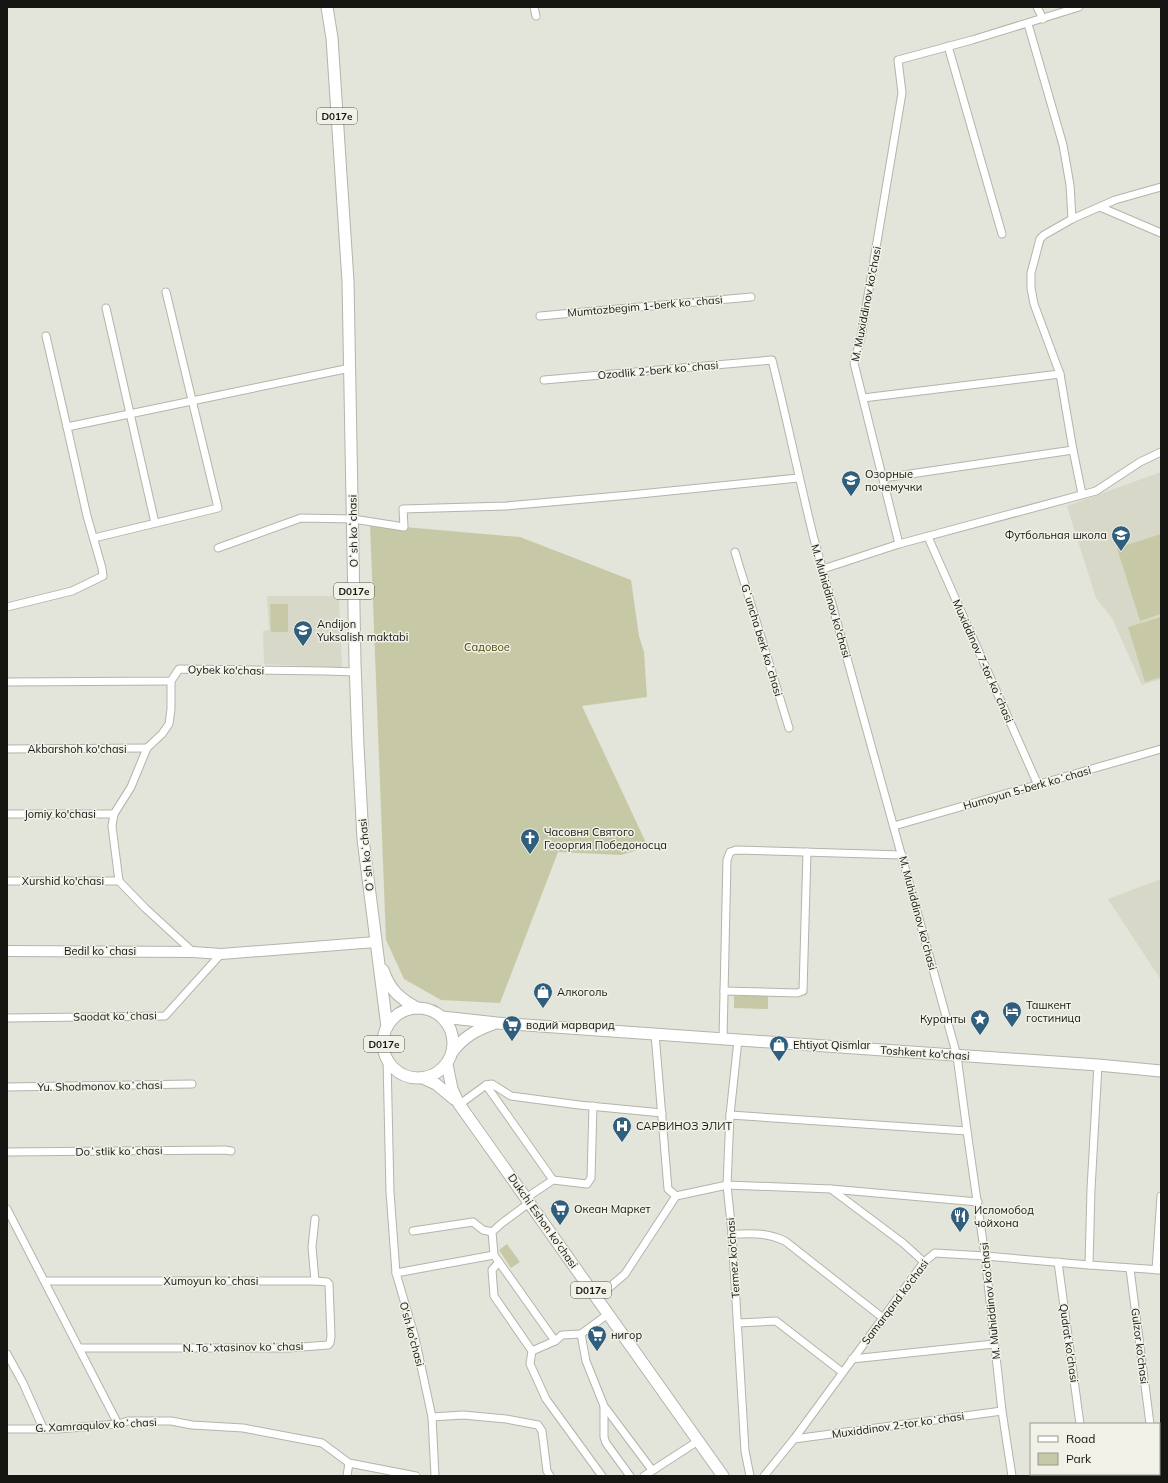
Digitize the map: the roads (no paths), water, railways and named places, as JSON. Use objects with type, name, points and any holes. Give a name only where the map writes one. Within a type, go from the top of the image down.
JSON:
[{"type":"main road","name":"Oʻsh koʻchasi","points":[[327,7],[332,38],[348,281],[358,746],[363,839],[378,956]]},
{"type":"main road","name":"D017e","points":[[378,956],[387,980],[395,993],[417,1008]]},
{"type":"main road","name":"D017e","points":[[378,956],[387,1028]]},
{"type":"main road","name":"D017e","points":[[442,1017],[426,1008],[408,1009],[399,1013],[387,1028],[384,1038],[384,1049],[387,1059],[394,1068],[402,1074],[424,1078],[444,1090],[460,1104]]},
{"type":"main road","name":"Toshkent ko'chasi","points":[[442,1017],[498,1023],[1098,1065],[1161,1071]]},
{"type":"main road","points":[[442,1017],[452,1032],[454,1042],[453,1051]]},
{"type":"main road","points":[[424,1078],[432,1075],[447,1064],[460,1041],[469,1034],[498,1023]]},
{"type":"main road","name":"D017e","points":[[447,1064],[452,1089],[460,1104]]},
{"type":"main road","name":"Dukchi Eshon ko'chasi","points":[[460,1104],[723,1476]]},
{"type":"street","points":[[534,7],[536,16]]},
{"type":"street","points":[[1036,7],[1043,19]]},
{"type":"street","points":[[1002,234],[948,46],[1028,24],[1079,7]]},
{"type":"street","points":[[1028,24],[1063,145],[1070,185],[1072,219]]},
{"type":"street","name":"M. Muxiddinov ko'chasi","points":[[899,544],[854,363],[861,337],[902,93],[898,60],[948,46]]},
{"type":"street","points":[[1082,494],[1060,374],[1034,304],[1031,288],[1031,273],[1040,240],[1049,231],[1115,200],[1161,187]]},
{"type":"street","points":[[1100,207],[1161,233]]},
{"type":"street","points":[[94,538],[218,508],[166,292]]},
{"type":"street","name":"Mumtozbegim 1-berk koʻchasi","points":[[540,316],[751,297]]},
{"type":"street","points":[[106,308],[155,523]]},
{"type":"street","points":[[7,607],[72,590],[100,578],[103,573],[94,538],[86,516],[46,336]]},
{"type":"street","name":"Ozodlik 2-berk koʻchasi","points":[[544,380],[772,360]]},
{"type":"street","name":"M. Muhiddinov ko'chasi","points":[[772,360],[788,423],[798,478],[822,569],[957,1056],[978,1202],[1002,1411],[1012,1476]]},
{"type":"street","points":[[67,427],[350,368]]},
{"type":"street","points":[[863,398],[1060,374]]},
{"type":"street","points":[[883,478],[1073,450]]},
{"type":"street","points":[[822,569],[899,544],[1096,491],[1140,462],[1161,452]]},
{"type":"street","points":[[218,548],[301,518],[353,519],[404,527],[403,509],[506,506],[798,478]]},
{"type":"street","name":"Muxiddinov 7-tor koʻchasi","points":[[928,537],[1038,785]]},
{"type":"street","name":"Gʻuncha berk koʻchasi","points":[[735,552],[789,728]]},
{"type":"street","name":"Oybek ko'chasi","points":[[171,681],[179,669],[356,672]]},
{"type":"street","points":[[7,682],[171,681],[171,709],[169,724],[162,734],[147,748],[131,787],[114,814],[112,826],[119,881],[145,908],[193,952]]},
{"type":"street","name":"Akbarshoh ko'chasi","points":[[7,749],[147,748]]},
{"type":"street","name":"Humoyun 5-berk koʻchasi","points":[[894,826],[1161,749]]},
{"type":"street","name":"Jomiy ko'chasi","points":[[7,814],[114,814]]},
{"type":"street","points":[[723,1039],[728,855],[732,851],[736,850],[902,855]]},
{"type":"street","points":[[724,991],[797,993],[803,990],[807,852]]},
{"type":"street","name":"Xurshid ko'chasi","points":[[7,880],[119,881]]},
{"type":"street","name":"Bedil koʻchasi","points":[[7,951],[193,952],[221,954],[376,942]]},
{"type":"street","name":"Saodat koʻchasi","points":[[7,1018],[165,1016],[221,954]]},
{"type":"street","points":[[655,1034],[668,1189],[676,1196]]},
{"type":"street","name":"Termez ko'chasi","points":[[738,1040],[730,1115],[727,1185],[732,1234],[745,1451],[750,1476]]},
{"type":"street","name":"O'sh ko'chasi","points":[[387,1059],[390,1192],[396,1273],[415,1338],[432,1417],[435,1476]]},
{"type":"street","points":[[1088,1266],[1098,1065]]},
{"type":"street","name":"Yu. Shodmonov koʻchasi","points":[[7,1087],[192,1084]]},
{"type":"street","points":[[460,1104],[486,1085],[492,1084],[511,1096],[662,1113]]},
{"type":"street","points":[[486,1085],[552,1180]]},
{"type":"street","points":[[555,1341],[494,1255],[492,1232],[552,1180],[587,1184],[591,1178],[593,1106]]},
{"type":"street","points":[[730,1115],[967,1131]]},
{"type":"street","name":"Doʻstlik koʻchasi","points":[[7,1152],[231,1151]]},
{"type":"street","points":[[597,1298],[625,1274],[676,1196],[727,1185],[831,1189],[978,1202]]},
{"type":"street","points":[[831,1189],[903,1243],[924,1262]]},
{"type":"street","points":[[1159,1270],[1161,1196]]},
{"type":"street","points":[[7,1209],[118,1424]]},
{"type":"street","points":[[314,1219],[312,1247],[315,1281]]},
{"type":"street","points":[[413,1231],[473,1222],[483,1230],[492,1232]]},
{"type":"street","points":[[732,1234],[763,1234],[785,1241],[883,1318]]},
{"type":"street","name":"Samarqand ko‘chasi","points":[[764,1476],[794,1439],[924,1262],[936,1253],[1058,1262],[1088,1266],[1159,1270]]},
{"type":"street","points":[[396,1273],[494,1255]]},
{"type":"street","points":[[499,1262],[492,1270],[494,1296],[532,1351],[530,1364],[546,1399],[602,1476]]},
{"type":"street","name":"Qudrat ko'chasi","points":[[1058,1262],[1080,1423]]},
{"type":"street","name":"Gulzor ko'chasi","points":[[1130,1269],[1150,1423]]},
{"type":"street","name":"Xumoyun koʻchasi","points":[[45,1281],[315,1281]]},
{"type":"street","name":"N. Toʻxtasinov koʻchasi","points":[[80,1348],[289,1348],[328,1345],[330,1343],[331,1336],[329,1284],[327,1282],[315,1281]]},
{"type":"street","points":[[532,1351],[555,1341],[562,1335],[581,1334],[608,1314]]},
{"type":"street","points":[[738,1323],[776,1321],[842,1372]]},
{"type":"street","points":[[581,1334],[586,1361],[604,1406],[652,1470]]},
{"type":"street","points":[[852,1360],[994,1344]]},
{"type":"street","points":[[7,1354],[23,1382],[43,1428]]},
{"type":"street","points":[[604,1406],[604,1437],[630,1476]]},
{"type":"street","name":"Muxiddinov 2-tor koʻchasi","points":[[794,1439],[1002,1411]]},
{"type":"street","points":[[432,1417],[462,1415],[506,1419],[538,1425],[542,1431],[547,1471],[550,1476]]},
{"type":"street","name":"G. Xamraqulov koʻchasi","points":[[7,1429],[58,1428],[118,1424],[128,1421],[171,1421],[192,1425],[243,1428],[322,1443],[349,1464],[416,1476]]},
{"type":"street","points":[[644,1476],[698,1441]]},
{"type":"street","points":[[347,1476],[349,1464]]},
{"type":"place","name":"Озорные почемучки","points":[[851,497]]},
{"type":"place","name":"Футбольная школа","points":[[1121,552]]},
{"type":"place","name":"Andijon Yuksalish maktabi","points":[[303,647]]},
{"type":"place","name":"Часовня Святого Геооргия Победоносца","points":[[530,855]]},
{"type":"place","name":"Алкоголь","points":[[543,1009]]},
{"type":"place","name":"Ташкент гостиница","points":[[1012,1028]]},
{"type":"place","name":"Куранты","points":[[980,1036]]},
{"type":"place","name":"водий марварид","points":[[512,1042]]},
{"type":"place","name":"Ehtiyot Qismlar","points":[[779,1062]]},
{"type":"place","name":"САРВИНОЗ ЭЛИТ","points":[[622,1143]]},
{"type":"place","name":"Океан Маркет","points":[[560,1226]]},
{"type":"place","name":"Исломобод чойхона","points":[[960,1233]]},
{"type":"place","name":"нигор","points":[[597,1352]]},
{"type":"park label","name":"Садовое","points":[[487,647]]}]
